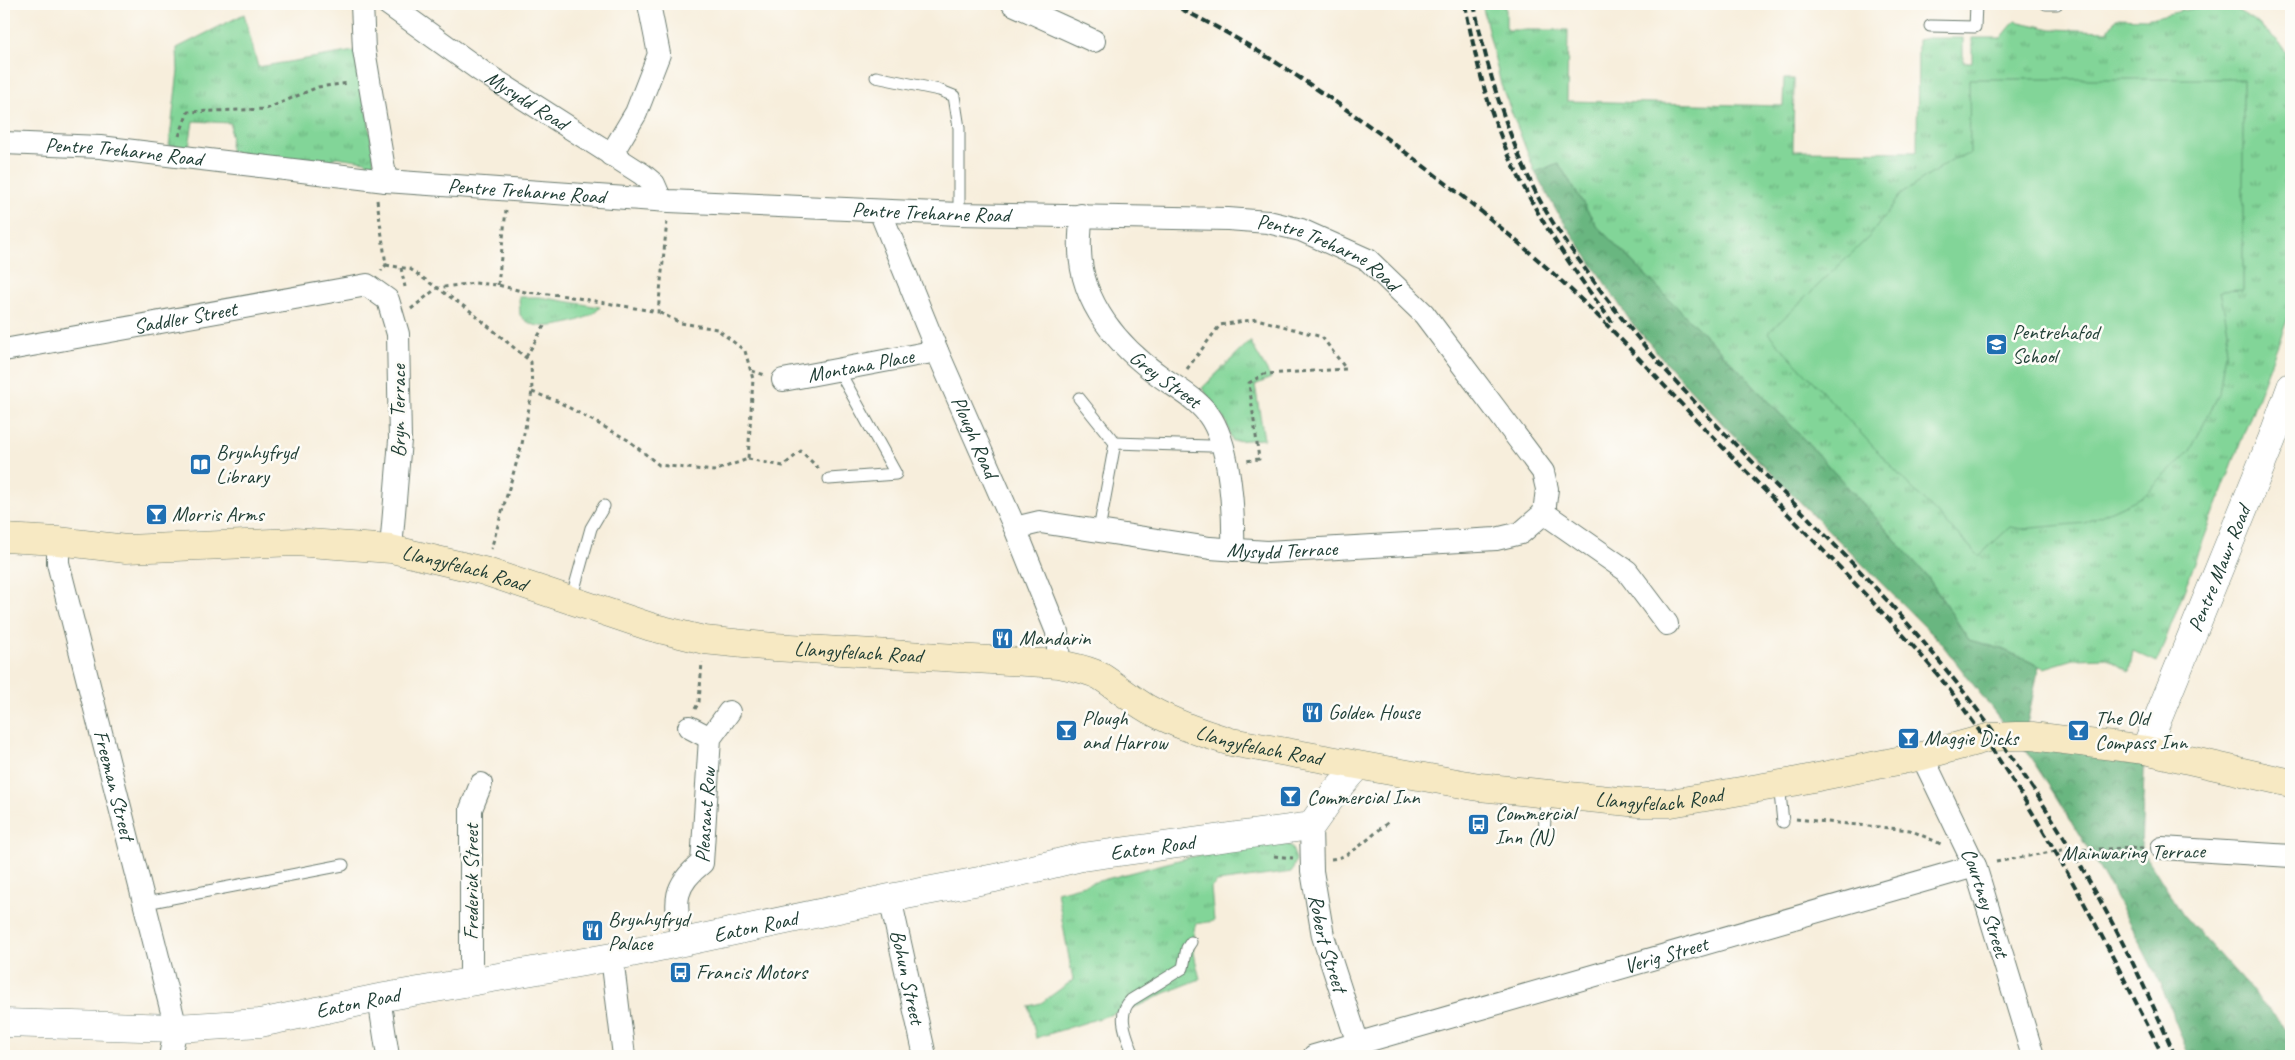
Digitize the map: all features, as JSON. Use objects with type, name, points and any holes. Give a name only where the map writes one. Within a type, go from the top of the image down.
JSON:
[{"type":"main road","name":"Llangyfelach Road","points":[[4,538],[58,541],[126,549],[295,542],[391,549],[484,571],[651,628],[704,640],[774,647],[1059,664],[1079,668],[1098,675],[1146,707],[1197,732],[1231,742],[1479,787],[1613,801],[1671,803],[1922,756],[1991,737],[2016,736],[2032,736],[2145,750],[2291,783]]},
{"type":"street","points":[[362,4],[363,43],[380,180]]},
{"type":"street","name":"Mysydd Road","points":[[388,4],[481,71],[642,174],[654,184],[665,200]]},
{"type":"street","points":[[611,155],[636,113],[659,54],[649,4]]},
{"type":"street","points":[[1013,4],[1094,41]]},
{"type":"street","name":"Pentre Treharne Road","points":[[4,143],[100,147],[380,180],[665,200],[959,214],[1081,215],[1228,219],[1268,222],[1301,230],[1368,260],[1424,314],[1543,472],[1547,489],[1544,513]]},
{"type":"street","name":"Plough Road","points":[[880,211],[937,351],[1015,528],[1057,632],[1059,664]]},
{"type":"street","name":"Grey Street","points":[[1081,215],[1080,251],[1082,265],[1090,293],[1100,316],[1133,356],[1203,408],[1213,421],[1224,454],[1234,534],[1233,550]]},
{"type":"street","name":"Saddler Street","points":[[4,350],[367,286]]},
{"type":"street","name":"Bryn Terrace","points":[[367,286],[388,300],[398,334],[400,440],[391,549]]},
{"type":"street","name":"Montana Place","points":[[783,380],[839,371],[937,351]]},
{"type":"street","name":"Pentre Mawr Road","points":[[2145,750],[2272,439],[2291,387]]},
{"type":"street","points":[[2272,439],[2291,414]]},
{"type":"street","points":[[1544,513],[1634,566],[1667,624]]},
{"type":"street","name":"Mysydd Terrace","points":[[1015,528],[1040,522],[1233,550],[1267,552],[1496,539],[1521,533],[1544,513]]},
{"type":"street","name":"Freeman Street","points":[[58,541],[58,563],[146,903],[176,1028]]},
{"type":"street","name":"Pleasant Row","points":[[682,941],[676,903],[678,888],[687,874],[702,863],[710,738],[729,712]]},
{"type":"street","name":"Pleasant Row","points":[[689,727],[710,738]]},
{"type":"street","name":"Courtney Street","points":[[1922,756],[1975,866],[2033,1056]]},
{"type":"street","points":[[1311,826],[1335,792],[1358,766]]},
{"type":"street","name":"Frederick Street","points":[[471,982],[471,810],[480,784]]},
{"type":"street","name":"Eaton Road","points":[[4,1023],[176,1028],[260,1023],[379,998],[612,957],[890,898],[995,878],[1082,856],[1311,826]]},
{"type":"street","name":"Robert Street","points":[[1311,826],[1316,904],[1323,936],[1360,1050]]},
{"type":"street","name":"Mainwaring Terrace","points":[[2162,848],[2291,856]]},
{"type":"street","name":"Verig Street","points":[[1314,1056],[1360,1050],[1975,866]]},
{"type":"street","name":"Bohun Street","points":[[890,898],[925,1056]]},
{"type":"street","points":[[612,957],[624,1056]]},
{"type":"street","points":[[379,998],[388,1056]]},
{"type":"street","points":[[170,1056],[176,1028]]},
{"type":"lane","points":[[1930,26],[1975,26],[1976,4]]},
{"type":"lane","points":[[2046,4],[2057,4]]},
{"type":"lane","points":[[876,76],[939,90],[954,96],[959,128],[959,214]]},
{"type":"lane","points":[[829,479],[896,474],[839,371]]},
{"type":"lane","points":[[1079,398],[1115,443],[1099,530]]},
{"type":"lane","points":[[1115,443],[1210,446],[1224,454]]},
{"type":"lane","points":[[571,600],[590,528],[604,506]]},
{"type":"lane","points":[[1779,784],[1788,820]]},
{"type":"lane","points":[[1544,839],[1546,794]]},
{"type":"lane","points":[[146,903],[343,865]]},
{"type":"lane","points":[[1134,1056],[1122,1020],[1124,1006],[1183,968],[1187,948],[1191,942]]},
{"type":"path","points":[[171,156],[188,112],[266,109],[318,87],[369,80]]},
{"type":"path","points":[[367,286],[386,266],[380,180]]},
{"type":"path","points":[[498,284],[509,189]]},
{"type":"path","points":[[658,312],[665,200]]},
{"type":"path","points":[[386,266],[410,269],[469,310],[531,362],[532,392],[522,444],[484,571]]},
{"type":"path","points":[[404,314],[437,288],[474,283],[498,284],[525,292],[560,295],[658,312],[681,323],[717,329],[745,351],[753,379],[748,459]]},
{"type":"path","points":[[1174,386],[1220,325],[1258,319],[1322,337],[1346,369],[1264,374],[1249,383],[1259,459],[1224,454]]},
{"type":"path","points":[[526,357],[544,326]]},
{"type":"path","points":[[532,392],[557,401],[628,440],[658,464],[714,471],[748,459],[782,466],[801,451],[829,479]]},
{"type":"path","points":[[689,727],[686,727],[699,702],[704,640]]},
{"type":"path","points":[[1788,820],[1910,830],[1943,845]]},
{"type":"path","points":[[1312,860],[1339,859],[1389,822]]},
{"type":"path","name":"Mainwaring Terrace","points":[[1975,866],[2062,850],[2162,848]]},
{"type":"green space","name":"Pentrehafod School","points":[[1482,4],[1506,4],[1506,30],[1568,30],[1567,101],[1783,106],[1784,79],[1794,79],[1793,151],[1917,152],[1918,40],[1928,38],[1963,38],[1963,62],[1972,62],[1972,38],[2001,38],[2015,21],[2052,29],[2108,31],[2116,18],[2146,19],[2212,4],[2226,4],[2254,20],[2280,43],[2287,56],[2291,76],[2291,310],[2157,662],[2133,651],[2129,672],[2107,658],[2074,659],[2044,668],[2002,649],[1969,640],[1927,576],[1868,509],[1747,378],[1597,226],[1559,164],[1535,172],[1501,85]]},
{"type":"green space","points":[[244,14],[258,67],[360,50],[375,172],[365,161],[336,157],[325,164],[230,152],[231,123],[193,121],[189,147],[169,146],[178,71],[177,48]]},
{"type":"green space","points":[[1969,79],[2243,79],[2243,290],[2220,291],[2228,330],[2219,394],[2190,451],[2144,496],[2085,523],[2022,529],[2010,527],[1979,556],[1905,481],[1768,333],[1870,236],[1900,195],[1953,159],[1970,154]]},
{"type":"green space","points":[[1559,164],[1597,226],[1747,378],[1868,509],[1927,576],[1969,640],[2002,649],[2039,666],[2026,729],[2004,724],[1940,642],[1731,433],[1674,372],[1631,322],[1557,212],[1535,172]]},
{"type":"green space","points":[[519,297],[540,297],[600,307],[589,316],[573,322],[555,326],[540,326],[528,322],[520,315]]},
{"type":"green space","points":[[1250,341],[1271,378],[1255,385],[1264,439],[1232,441],[1226,422],[1202,388]]},
{"type":"green space","points":[[2016,736],[2145,750],[2141,848],[2183,915],[2291,1034],[2291,1056],[2189,1056],[2156,975],[2124,913],[2072,823]]},
{"type":"green space","points":[[1279,842],[1291,846],[1296,859],[1292,872],[1217,882],[1211,888],[1214,921],[1196,924],[1193,937],[1200,979],[1141,1005],[1036,1038],[1029,1006],[1041,1003],[1073,980],[1057,892],[1190,857]]},
{"type":"railway","points":[[1170,4],[1216,27],[1326,95],[1445,182],[1539,260],[1598,316],[1864,593],[1914,647],[1950,690],[1990,746],[2069,876],[2163,1056]]},
{"type":"railway","points":[[1465,4],[1492,114],[1520,180],[1563,253],[1612,322]]},
{"type":"railway","points":[[1474,4],[1491,77],[1515,147],[1536,193],[1557,229],[1616,311],[1654,357],[1735,444],[1861,572],[1943,666],[1983,718],[2021,771],[2089,880],[2120,937],[2175,1056]]},
{"type":"place","name":"Pentrehafod School","points":[[1996,344]]},
{"type":"place","name":"Brynhyfryd Library","points":[[200,464]]},
{"type":"place","name":"Morris Arms","points":[[156,514]]},
{"type":"place","name":"Mandarin","points":[[1003,638]]},
{"type":"place","name":"Golden House","points":[[1312,712]]},
{"type":"place","name":"Plough and Harrow","points":[[1066,730]]},
{"type":"place","name":"The Old Compass Inn","points":[[2079,730]]},
{"type":"place","name":"Maggie Dicks","points":[[1908,738]]},
{"type":"place","name":"Commercial Inn","points":[[1291,797]]},
{"type":"place","name":"Commercial Inn (N)","points":[[1479,825]]},
{"type":"place","name":"Brynhyfryd Palace","points":[[592,931]]},
{"type":"place","name":"Francis Motors","points":[[680,972]]}]
